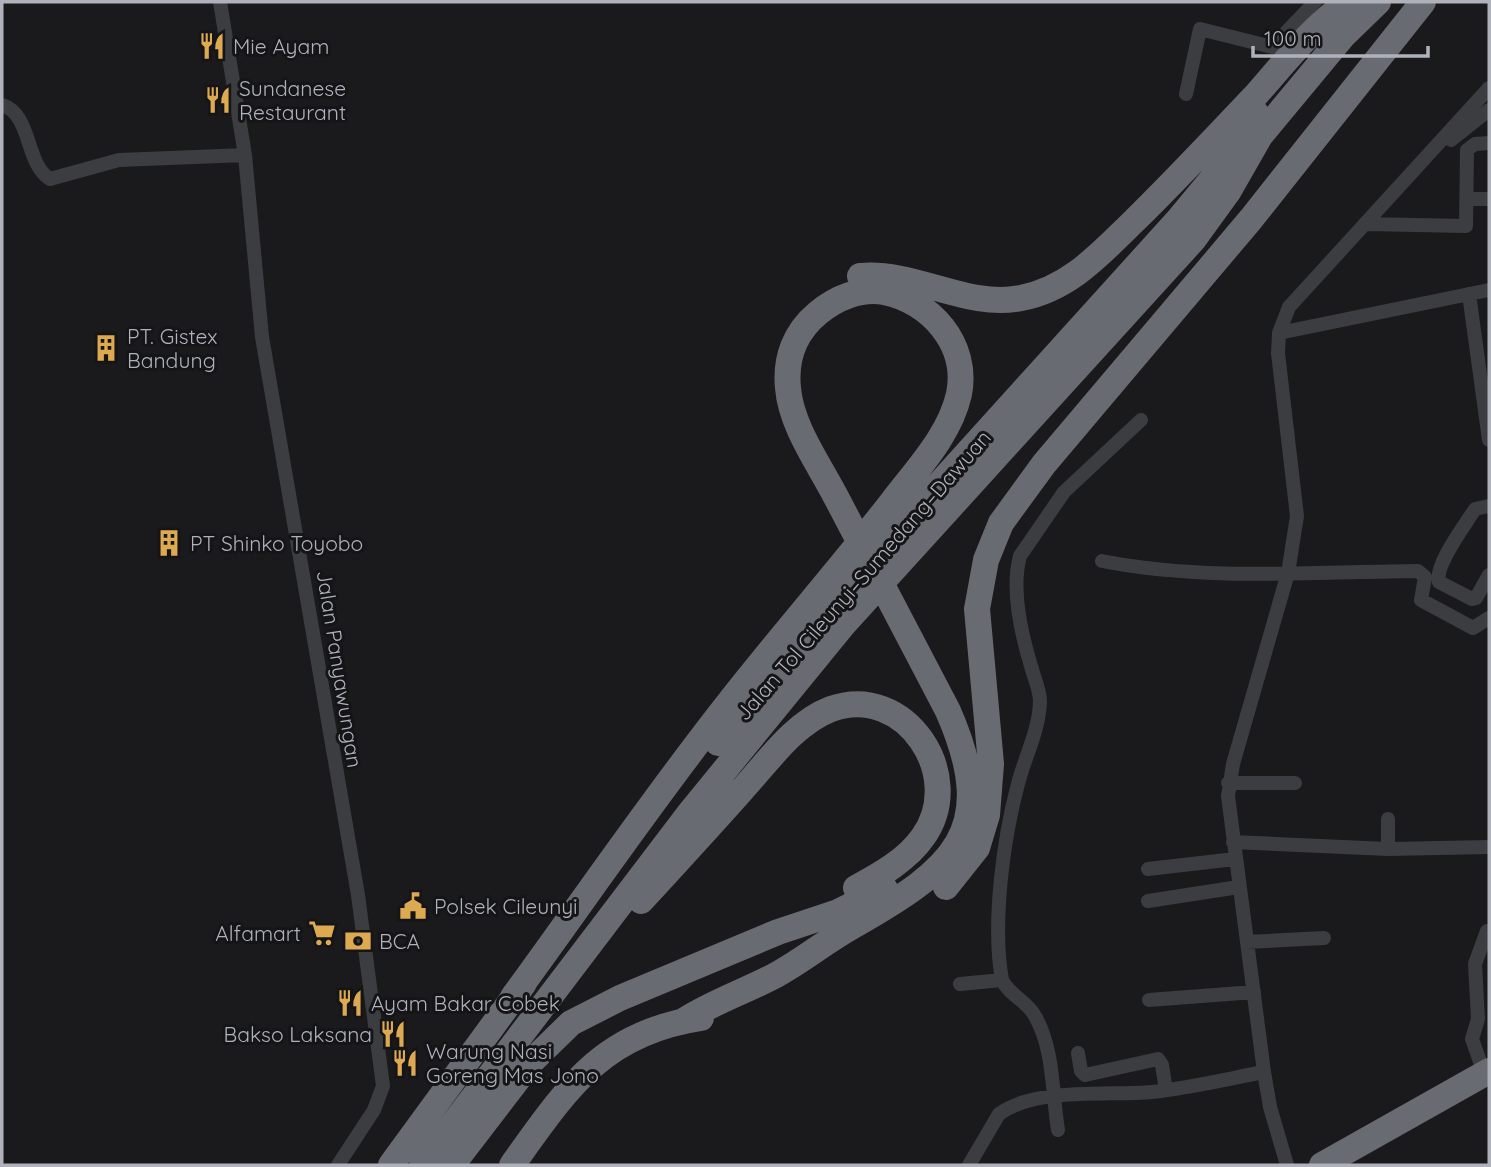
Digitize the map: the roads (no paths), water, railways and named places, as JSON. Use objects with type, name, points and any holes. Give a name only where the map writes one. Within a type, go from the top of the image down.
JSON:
[{"type":"highway","points":[[685,1020],[776,975],[904,897],[937,872],[962,834],[968,809],[970,783],[957,734],[806,440],[788,390],[788,365],[793,343],[805,324],[835,300],[897,276],[989,300],[1019,299],[1045,292],[1070,280],[1157,199],[1319,22],[1348,2]]},
{"type":"highway","name":"Jalan Tol Cileunyi–Sumedang–Dawuan","points":[[422,1165],[688,815],[741,718],[905,522],[1178,220],[1212,179],[1276,86],[1354,2]]},
{"type":"highway","name":"Jalan Tol Cileunyi–Sumedang–Dawuan","points":[[741,718],[844,625],[1194,239],[1228,192],[1260,136],[1343,36],[1378,2]]},
{"type":"highway","points":[[495,1165],[545,1098],[601,1056],[641,1035],[685,1020],[719,1013],[763,994],[902,918],[942,891],[977,848],[987,816],[991,764],[977,609],[986,560],[1001,523],[1044,464],[1219,259],[1423,2]]},
{"type":"highway","points":[[391,1165],[513,997],[741,718],[926,458],[954,412],[961,374],[956,351],[946,330],[915,303],[877,283],[849,277],[826,285],[791,314],[772,357],[773,403],[782,428],[937,724],[954,779],[953,804],[947,827],[921,865],[901,880],[838,912],[778,932],[587,1014],[557,1035],[510,1086],[452,1165]]},
{"type":"highway","points":[[517,1037],[792,736],[830,710],[849,705],[869,705],[889,712],[906,722],[921,737],[932,758],[938,799],[925,836],[894,866],[778,932]]},
{"type":"highway","points":[[474,1165],[542,1070],[559,1052],[615,1008],[659,983]]},
{"type":"highway","points":[[512,1165],[566,1091],[601,1056]]},
{"type":"highway","points":[[1322,1165],[1356,1155],[1487,1072]]},
{"type":"street","name":"Jalan Panyawungan","points":[[220,2],[244,155],[262,337],[358,895],[383,1086],[374,1110],[338,1165]]},
{"type":"street","points":[[1186,94],[1200,29],[1272,47],[1315,2]]},
{"type":"street","points":[[1287,1165],[1270,1107],[1264,1072],[1235,859],[1228,783],[1288,573],[1296,507],[1278,353],[1279,333],[1289,307],[1489,88]]},
{"type":"street","points":[[2,105],[16,113],[40,170],[50,180],[119,160],[244,155]]},
{"type":"street","points":[[1420,165],[1489,110]]},
{"type":"street","points":[[1364,224],[1465,227],[1468,150],[1475,144],[1489,143]]},
{"type":"street","points":[[1468,199],[1489,199]]},
{"type":"street","points":[[1279,333],[1489,290]]},
{"type":"street","points":[[1469,293],[1489,440]]},
{"type":"street","points":[[1058,1130],[1049,1057],[1035,1014],[1009,991],[1002,980],[997,951],[1007,832],[1022,769],[1034,740],[1040,699],[1022,631],[1017,567],[1020,555],[1064,492],[1141,420]]},
{"type":"street","points":[[1489,506],[1475,509],[1437,575],[1439,582],[1472,599],[1476,598],[1489,575]]},
{"type":"street","points":[[1102,561],[1144,570],[1288,573],[1418,571],[1425,578],[1421,600],[1474,628],[1489,618]]},
{"type":"street","points":[[1228,783],[1295,783]]},
{"type":"street","points":[[1388,819],[1388,849]]},
{"type":"street","points":[[1233,842],[1388,849],[1489,847]]},
{"type":"street","points":[[1148,869],[1235,859]]},
{"type":"street","points":[[1148,901],[1239,887]]},
{"type":"street","points":[[1487,931],[1475,964],[1478,1019],[1472,1039],[1487,1072]]},
{"type":"street","points":[[1247,942],[1324,938]]},
{"type":"street","points":[[960,984],[1002,980]]},
{"type":"street","points":[[1149,1000],[1254,992]]},
{"type":"street","points":[[1078,1053],[1081,1071],[1085,1075],[1158,1059],[1162,1065],[1166,1090]]},
{"type":"street","points":[[970,1165],[999,1114],[1007,1109],[1055,1096],[1126,1095],[1264,1072]]},
{"type":"place","name":"Mie Ayam","points":[[212,46]]},
{"type":"place","name":"Sundanese Restaurant","points":[[218,100]]},
{"type":"place","name":"PT. Gistex Bandung","points":[[106,348]]},
{"type":"place","name":"PT Shinko Toyobo","points":[[169,543]]},
{"type":"place","name":"Polsek Cileunyi","points":[[413,906]]},
{"type":"place","name":"Alfamart","points":[[322,933]]},
{"type":"place","name":"BCA","points":[[358,941]]},
{"type":"place","name":"Ayam Bakar Cobek","points":[[350,1003]]},
{"type":"place","name":"Bakso Laksana","points":[[393,1034]]},
{"type":"place","name":"Warung Nasi Goreng Mas Jono","points":[[405,1063]]}]
